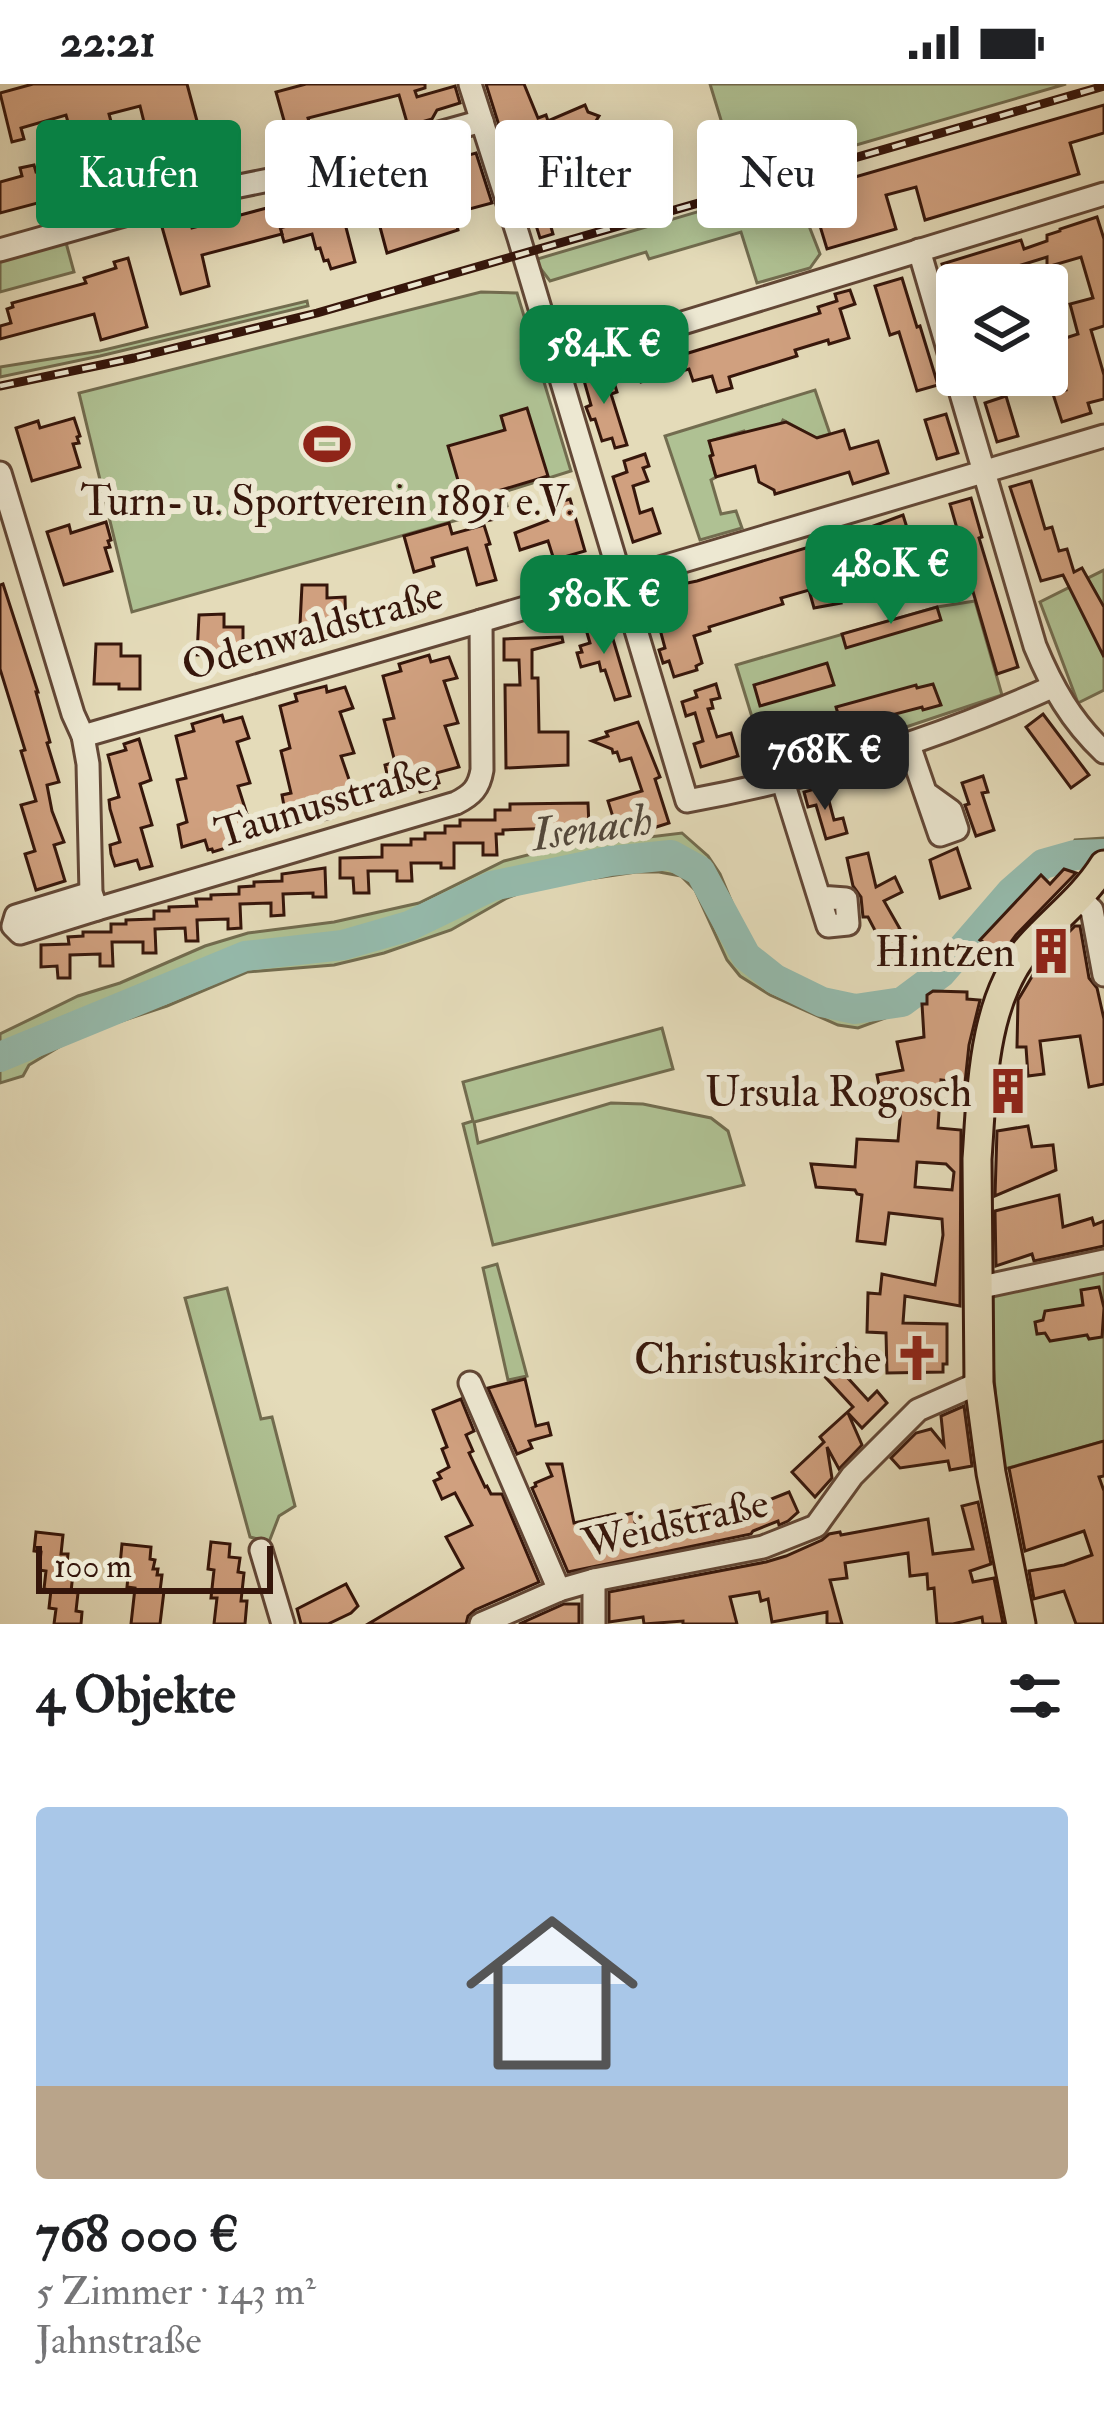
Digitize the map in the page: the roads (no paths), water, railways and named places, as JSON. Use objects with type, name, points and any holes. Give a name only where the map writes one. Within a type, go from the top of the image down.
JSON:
[{"type":"main road","points":[[1021,1624],[991,1473],[979,1383],[976,1159],[988,1045],[1005,982],[1027,949],[1102,868]]},
{"type":"street","points":[[470,84],[687,801],[783,782],[909,745],[1052,687]]},
{"type":"street","points":[[0,250],[195,194],[274,179],[482,122]]},
{"type":"street","points":[[555,362],[1104,194]]},
{"type":"street","points":[[919,250],[1035,646],[1069,714],[1104,752]]},
{"type":"street","name":"Odenwaldstraße","points":[[82,736],[1104,436]]},
{"type":"street","points":[[0,472],[82,736]]},
{"type":"street","name":"Taunusstraße","points":[[82,736],[88,764],[94,901],[456,803],[480,784],[482,770],[481,621]]},
{"type":"street","points":[[909,745],[926,793]]},
{"type":"street","points":[[783,782],[819,897]]},
{"type":"street","points":[[1079,897],[1092,910],[1102,960]]},
{"type":"street","points":[[977,1288],[1104,1261]]},
{"type":"street","points":[[470,1383],[559,1590]]},
{"type":"street","name":"Weidstraße","points":[[481,1624],[559,1590],[763,1546],[816,1526],[852,1476],[918,1410],[979,1383]]},
{"type":"street","points":[[261,1550],[283,1624]]},
{"type":"street","points":[[594,1580],[594,1624]]},
{"type":"waterway","name":"Isenach","points":[[0,1057],[245,956],[343,945],[409,926],[492,886],[610,861],[671,855],[700,871],[746,956],[775,979],[822,1002],[855,1009],[902,1002],[941,973],[1011,892],[1043,864],[1075,855],[1104,854]]},
{"type":"railway","points":[[0,386],[317,313],[1104,86]]},
{"type":"place","name":"Turn- u. Sportverein 1891 e.V.","points":[[327,444]]},
{"type":"place","name":"Hintzen","points":[[1051,951]]},
{"type":"place","name":"Ursula Rogosch","points":[[1008,1091]]},
{"type":"place","name":"Christuskirche","points":[[917,1358]]}]
